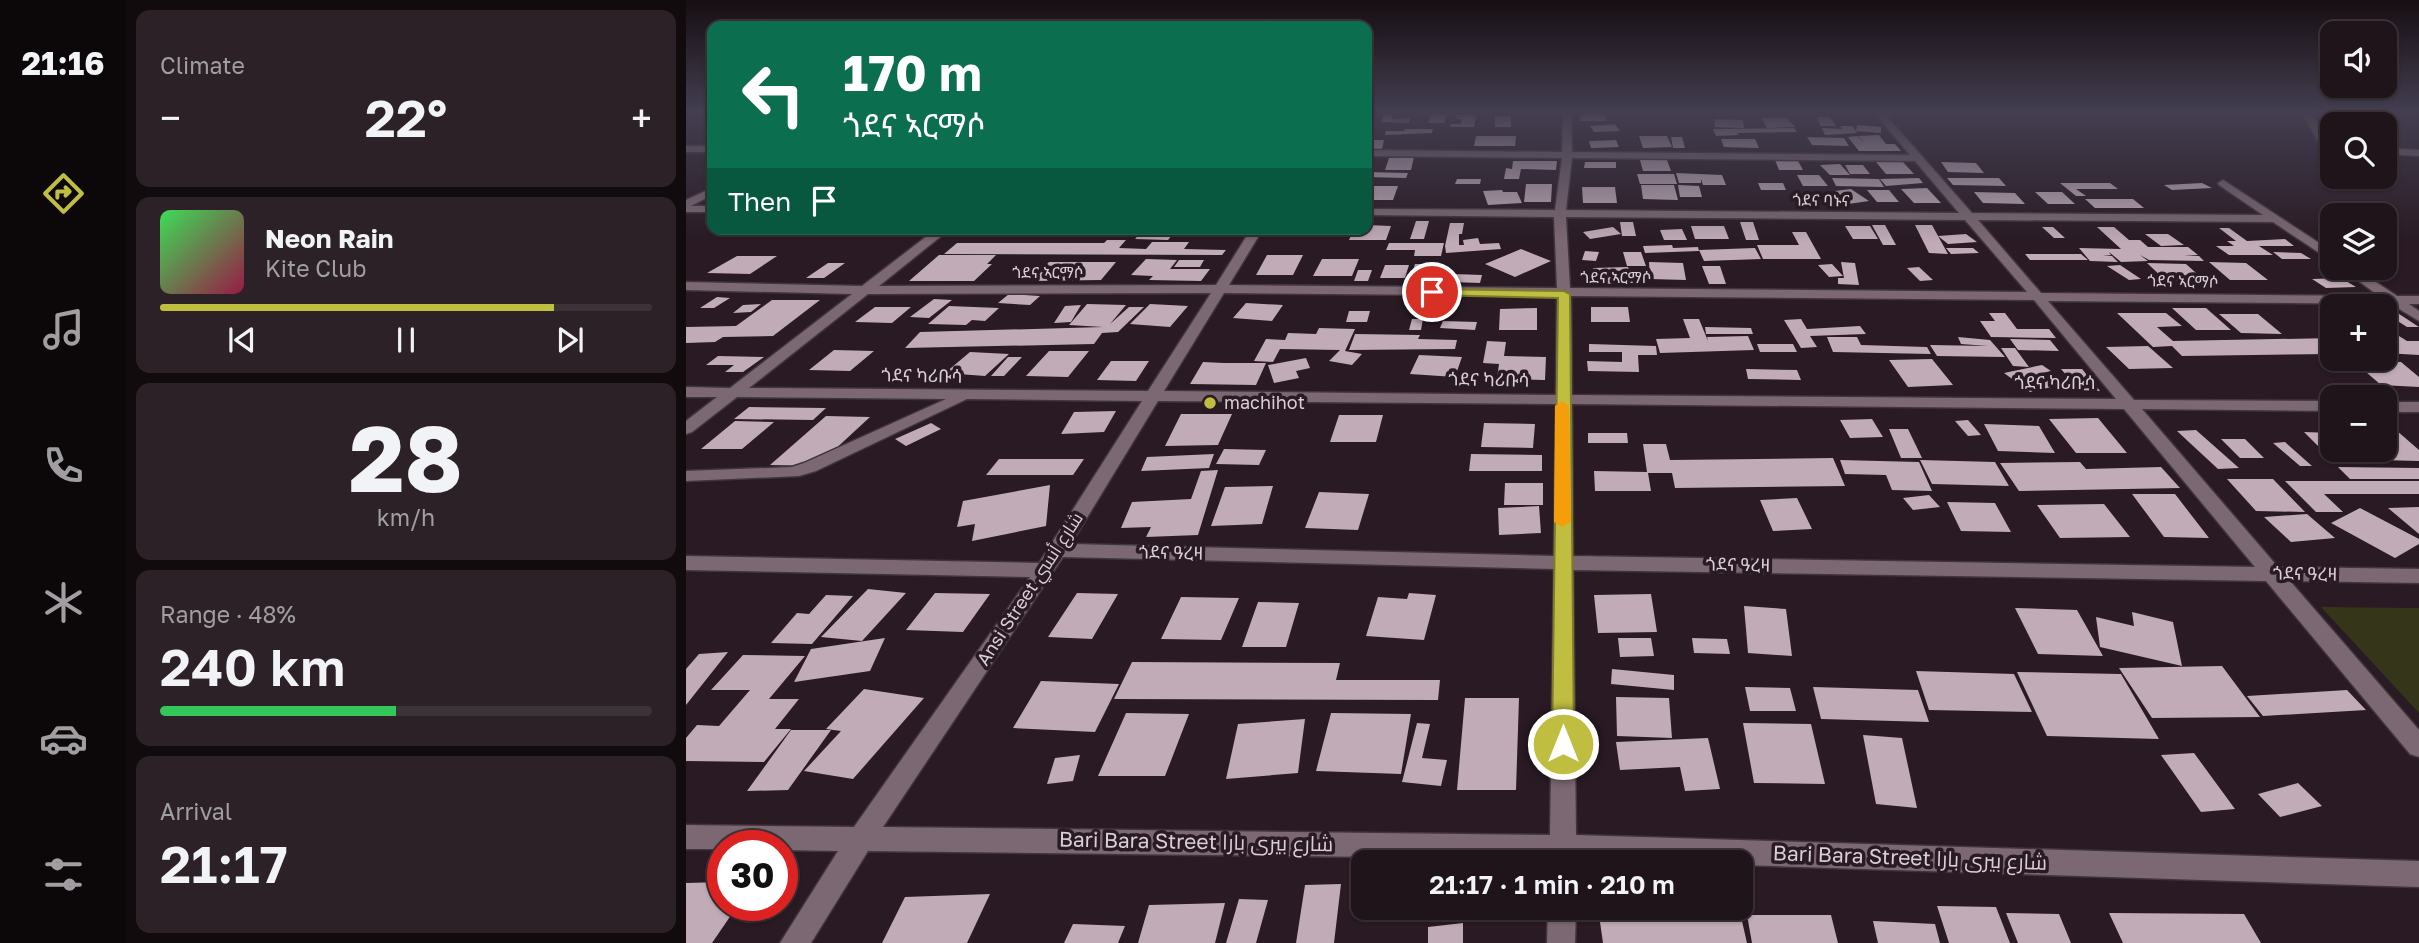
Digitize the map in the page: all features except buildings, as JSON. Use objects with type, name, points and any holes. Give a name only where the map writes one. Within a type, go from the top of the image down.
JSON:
[{"type":"street","points":[[1563,850],[1564,294],[1560,214],[1567,155]]},
{"type":"street","points":[[1655,155],[1917,158]]},
{"type":"street","points":[[1914,155],[2038,296],[2419,747]]},
{"type":"street","points":[[2223,183],[2320,249]]},
{"type":"street","points":[[686,206],[707,194]]},
{"type":"street","points":[[686,206],[707,208]]},
{"type":"street","name":"ጎደና ባኑና","points":[[1372,212],[2275,219]]},
{"type":"street","points":[[686,429],[937,235]]},
{"type":"street","name":"Ansi Street شارع أنسي","points":[[794,943],[862,838],[1045,570],[1254,235]]},
{"type":"street","points":[[2365,280],[2386,294]]},
{"type":"street","name":"ጎደና ኣርማሶ","points":[[686,286],[868,290],[1221,289],[2320,299]]},
{"type":"street","name":"ጎደና ኣርማሶ","points":[[2397,300],[2419,300]]},
{"type":"street","points":[[2397,301],[2419,317]]},
{"type":"street","name":"ጎደና ካሪቡሳ","points":[[686,392],[2128,402],[2320,406]]},
{"type":"street","points":[[686,476],[793,472],[810,467],[965,396]]},
{"type":"street","points":[[2397,407],[2419,407]]},
{"type":"street","name":"ጎደና ዓረዛ","points":[[1057,550],[1563,563],[2419,576]]},
{"type":"street","points":[[686,563],[1045,570]]},
{"type":"street","name":"Bari Bara Street شارع بيرى بارا","points":[[686,837],[862,838],[1357,850]]},
{"type":"street","name":"Bari Bara Street شارع بيرى بارا","points":[[1753,859],[2419,874]]},
{"type":"street","points":[[1561,943],[1562,920]]},
{"type":"shaded area","points":[[2321,607],[2419,608],[2419,713]]},
{"type":"slow traffic","points":[[1562,406],[1562,522]]},
{"type":"place","name":"machihot","points":[[1210,403]]},
{"type":"route","points":[[1432,292],[1564,294],[1563,744]]}]
